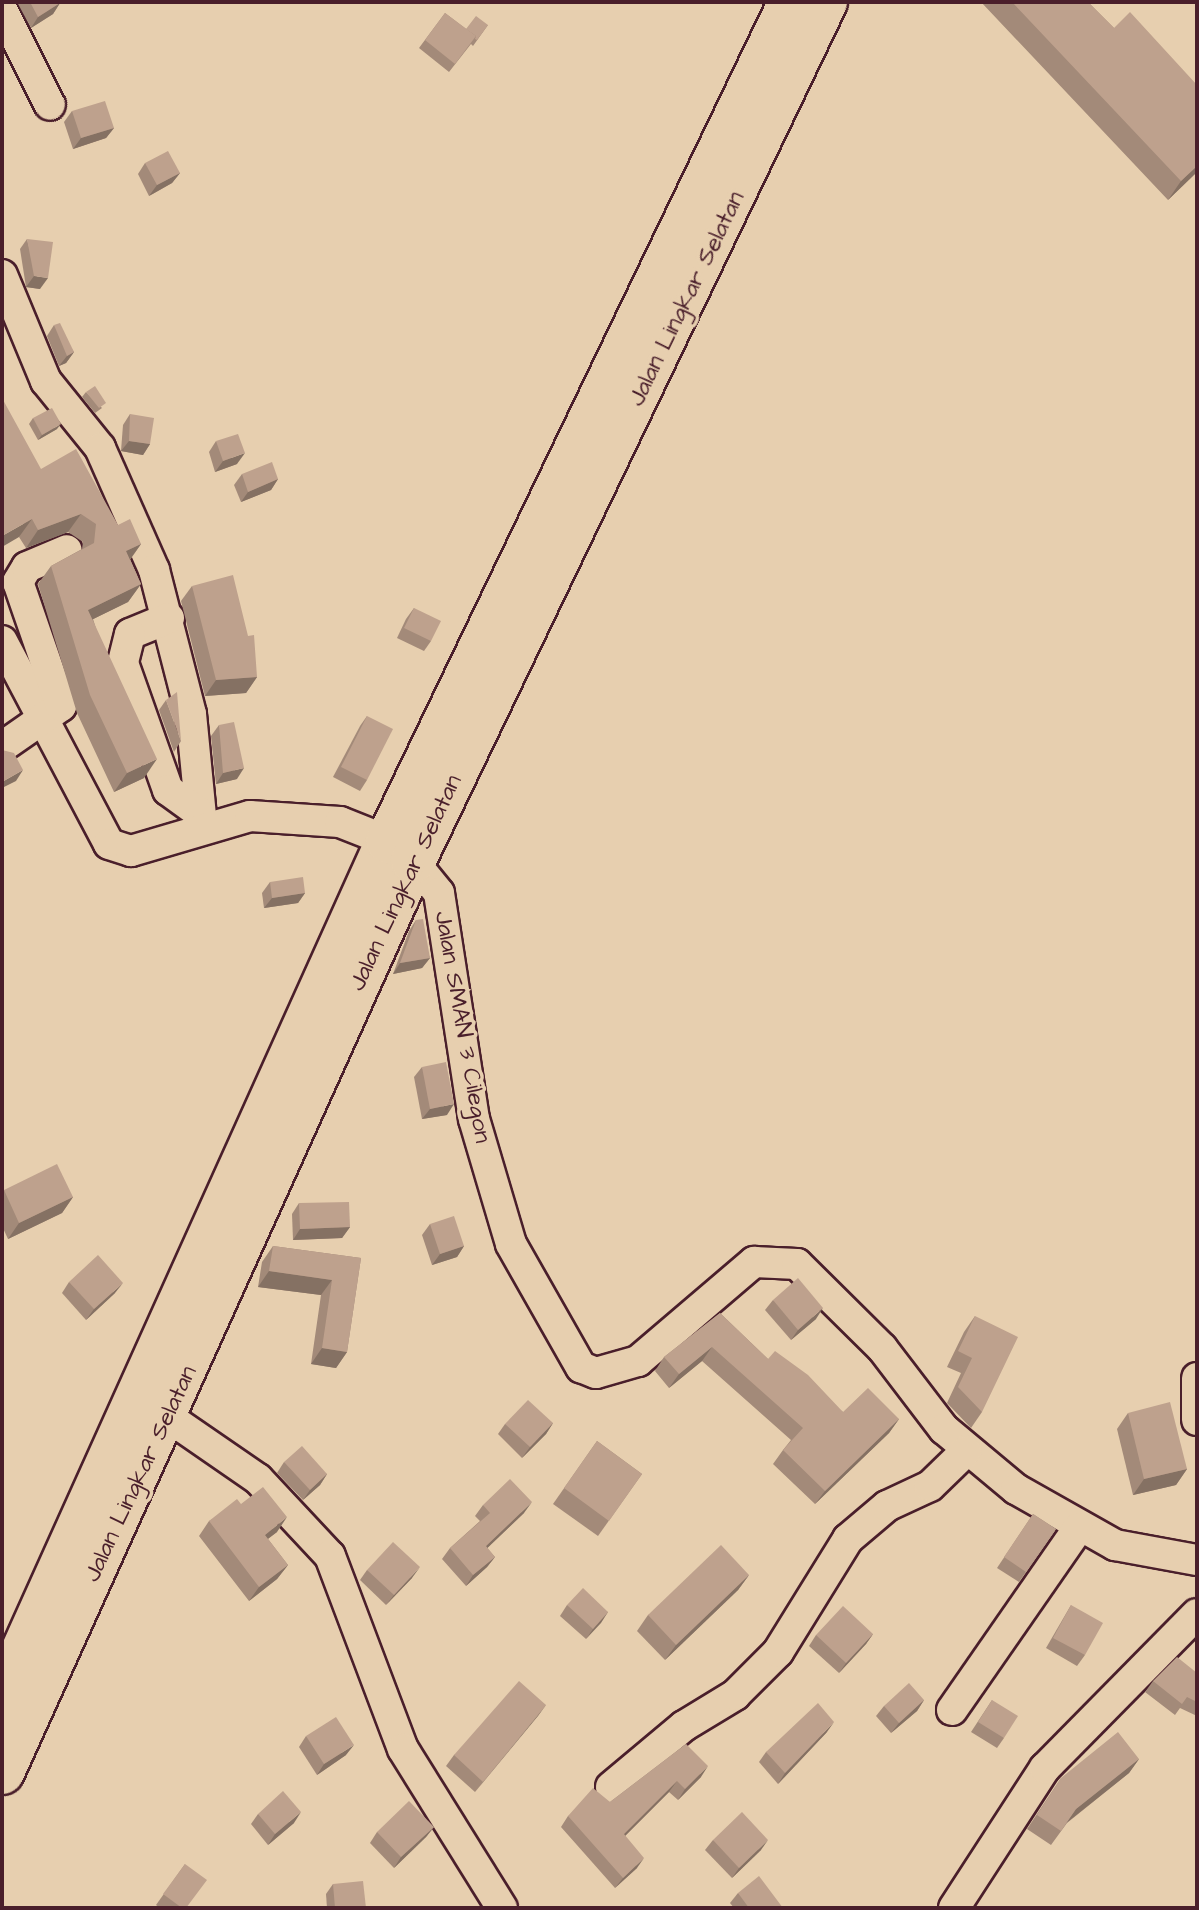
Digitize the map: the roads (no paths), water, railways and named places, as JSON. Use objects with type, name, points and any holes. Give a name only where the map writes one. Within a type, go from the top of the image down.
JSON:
[{"type":"highway","name":"Jalan Lingkar Selatan","points":[[2,1698],[401,851],[791,2]]},
{"type":"highway","name":"Jalan Lingkar Selatan","points":[[5,1757],[168,1417],[401,851],[825,2]]},
{"type":"street","points":[[2,10],[50,105]]},
{"type":"street","points":[[2,275],[46,381],[121,487],[169,618],[191,714],[200,819]]},
{"type":"street","points":[[2,747],[43,724],[63,696],[18,582],[27,567],[67,550]]},
{"type":"street","points":[[169,618],[130,634],[123,663],[168,790],[200,819]]},
{"type":"street","points":[[2,641],[43,724],[109,844],[131,851],[200,819],[310,817],[401,851]]},
{"type":"street","name":"Jalan SMAN 3 Cilegon","points":[[401,851],[439,893],[474,1119],[511,1244],[581,1367],[596,1373],[638,1361],[739,1269],[780,1259],[813,1272],[966,1451],[1078,1529],[1115,1545],[1197,1560]]},
{"type":"street","points":[[1197,1378],[1197,1420]]},
{"type":"street","points":[[168,1417],[258,1479],[314,1532],[338,1575],[403,1749],[502,1908]]},
{"type":"street","points":[[611,1787],[684,1726],[735,1695],[786,1641],[848,1539],[887,1506],[930,1486],[966,1451]]},
{"type":"street","points":[[952,1710],[1078,1529]]},
{"type":"street","points":[[954,1908],[1045,1768],[1197,1614]]}]
